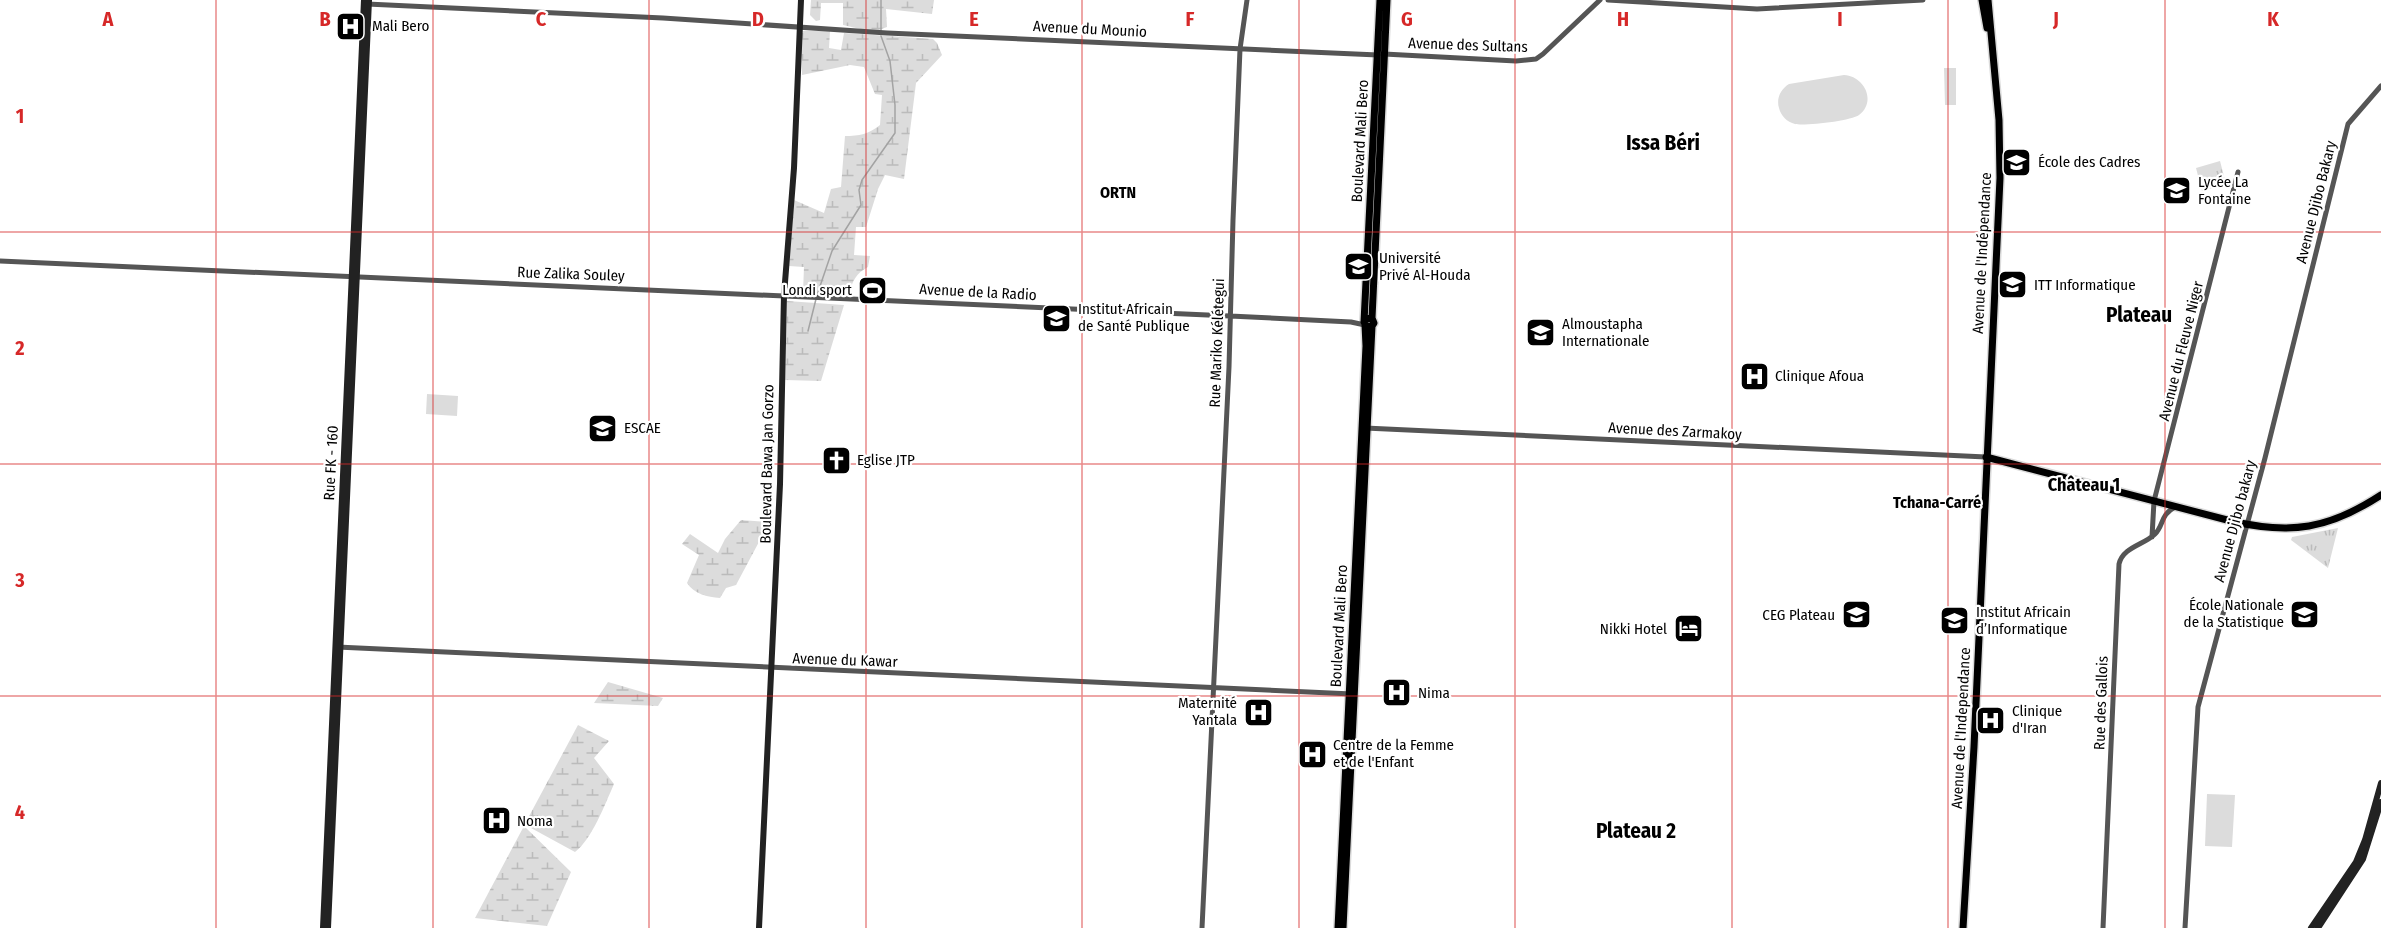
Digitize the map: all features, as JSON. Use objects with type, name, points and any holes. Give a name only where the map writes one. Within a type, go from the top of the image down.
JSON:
[{"type":"main road","name":"Boulevard Bawa Jan Gorzo","points":[[759,928],[780,484],[784,295],[794,168],[801,0]]},
{"type":"main road","name":"Boulevard Mali Bero","points":[[1380,0],[1381,55]]},
{"type":"main road","name":"Boulevard Mali Bero","points":[[1343,928],[1365,428],[1366,346],[1381,55],[1386,0]]},
{"type":"main road","name":"Avenue de l'Indépendance","points":[[1982,0],[1992,51]]},
{"type":"main road","name":"Avenue de l'Indépendance","points":[[1986,457],[2000,178],[1999,120],[1988,0]]},
{"type":"main road","name":"Rue FK - 160","points":[[328,928],[338,647],[367,2]]},
{"type":"main road","points":[[1986,457],[2246,524],[2278,529],[2320,525],[2347,516],[2381,495]]},
{"type":"main road","name":"Avenue de l'Independance","points":[[1963,928],[1975,735],[1986,457]]},
{"type":"main road","name":"Rue FK - 160","points":[[323,928],[338,647]]},
{"type":"main road","name":"Boulevard Mali Bero","points":[[1338,928],[1352,694]]},
{"type":"main road","points":[[2311,928],[2324,915],[2358,870],[2368,848],[2381,785]]},
{"type":"main road","points":[[2374,818],[2381,802]]},
{"type":"main road","points":[[2318,928],[2324,915]]},
{"type":"street","name":"Rue Mariko Kélétegui","points":[[1202,928],[1240,49],[1248,0]]},
{"type":"street","name":"Avenue des Sultans","points":[[1381,55],[1516,61],[1536,59],[1600,0]]},
{"type":"street","points":[[1608,0],[1757,9],[1923,0]]},
{"type":"street","name":"Avenue du Mounio","points":[[367,2],[800,26],[887,33],[1381,55]]},
{"type":"street","name":"Avenue Djibo Bakary","points":[[2295,335],[2348,124],[2381,86]]},
{"type":"street","name":"Avenue du Fleuve Niger","points":[[2152,537],[2154,501],[2238,171]]},
{"type":"street","name":"Rue Zalika Souley","points":[[0,261],[784,295]]},
{"type":"street","name":"Avenue de la Radio","points":[[784,295],[1368,322]]},
{"type":"street","name":"Avenue Djibo bakary","points":[[2185,928],[2198,706],[2295,335]]},
{"type":"street","name":"Avenue des Zarmakoy","points":[[1365,428],[1986,457]]},
{"type":"street","name":"Rue des Gallois","points":[[2103,928],[2119,564],[2123,554],[2152,537],[2166,513],[2176,506]]},
{"type":"street","name":"Avenue du Kawar","points":[[338,647],[771,669],[1352,694]]},
{"type":"green space","points":[[811,0],[934,0],[932,14],[886,9],[887,27],[873,32],[843,25],[843,3],[821,3],[820,20],[816,21],[810,15]]},
{"type":"green space","points":[[802,31],[830,31],[829,48],[841,50],[844,33],[933,39],[942,55],[916,83],[904,179],[885,175],[866,227],[856,227],[854,255],[870,256],[868,267],[855,278],[849,294],[803,292],[804,267],[789,266],[794,200],[824,213],[831,189],[841,187],[845,136],[864,134],[880,125],[882,95],[875,94],[864,67],[850,65],[802,75]]},
{"type":"green space","points":[[1944,68],[1956,68],[1956,105],[1945,105]]},
{"type":"green space","points":[[1844,75],[1857,80],[1866,90],[1867,103],[1859,115],[1818,124],[1795,124],[1789,122],[1781,114],[1778,104],[1779,97],[1789,84]]},
{"type":"green space","points":[[2220,161],[2226,184],[2202,191],[2196,168]]},
{"type":"green space","points":[[787,301],[844,305],[821,381],[785,380]]},
{"type":"green space","points":[[427,394],[458,396],[457,416],[426,414]]},
{"type":"green space","points":[[741,520],[769,522],[766,539],[760,540],[736,585],[726,588],[720,598],[697,592],[687,583],[699,555],[682,544],[690,534],[718,553],[725,539]]},
{"type":"green space","points":[[2338,528],[2328,568],[2291,540],[2292,537]]},
{"type":"green space","points":[[608,682],[663,698],[658,706],[594,703]]},
{"type":"green space","points":[[578,725],[609,741],[594,758],[614,784],[587,839],[575,852],[531,828],[527,820]]},
{"type":"green space","points":[[2207,794],[2235,795],[2232,847],[2205,846]]},
{"type":"green space","points":[[524,826],[571,872],[547,926],[475,918]]},
{"type":"waterway","points":[[881,0],[881,31]]},
{"type":"waterway","points":[[817,295],[832,251],[861,205],[859,190],[862,180],[895,133],[895,105],[890,61],[881,36]]},
{"type":"waterway","points":[[808,331],[816,299]]},
{"type":"place","name":"Mali Bero","points":[[351,26]]},
{"type":"place","name":"École des Cadres","points":[[2017,162]]},
{"type":"place","name":"Lycée La Fontaine","points":[[2177,191]]},
{"type":"place","name":"Université Privé Al-Houda","points":[[1358,267]]},
{"type":"place","name":"ITT Informatique","points":[[2013,285]]},
{"type":"place","name":"Londi sport","points":[[873,290]]},
{"type":"place","name":"Institut Africain de Santé Publique","points":[[1057,318]]},
{"type":"place","name":"Almoustapha Internationale","points":[[1541,333]]},
{"type":"place","name":"Clinique Afoua","points":[[1754,376]]},
{"type":"place","name":"ESCAE","points":[[603,428]]},
{"type":"place","name":"Eglise JTP","points":[[836,460]]},
{"type":"place","name":"École Nationale de la Statistique","points":[[2305,614]]},
{"type":"place","name":"CEG Plateau","points":[[1856,615]]},
{"type":"place","name":"Institut Africain d’Informatique","points":[[1955,621]]},
{"type":"place","name":"Nikki Hotel","points":[[1688,629]]},
{"type":"place","name":"Nima","points":[[1397,693]]},
{"type":"place","name":"Maternité Yantala","points":[[1258,712]]},
{"type":"place","name":"Clinique d'Iran","points":[[1991,720]]},
{"type":"place","name":"Centre de la Femme et de l'Enfant","points":[[1312,754]]},
{"type":"place","name":"Noma","points":[[496,821]]},
{"type":"district","name":"Issa Béri","points":[[1663,143]]},
{"type":"district","name":"ORTN","points":[[1118,192]]},
{"type":"district","name":"Plateau","points":[[2139,315]]},
{"type":"district","name":"Château 1","points":[[2084,485]]},
{"type":"district","name":"Tchana-Carré","points":[[1937,502]]},
{"type":"district","name":"Plateau 2","points":[[1636,831]]}]
